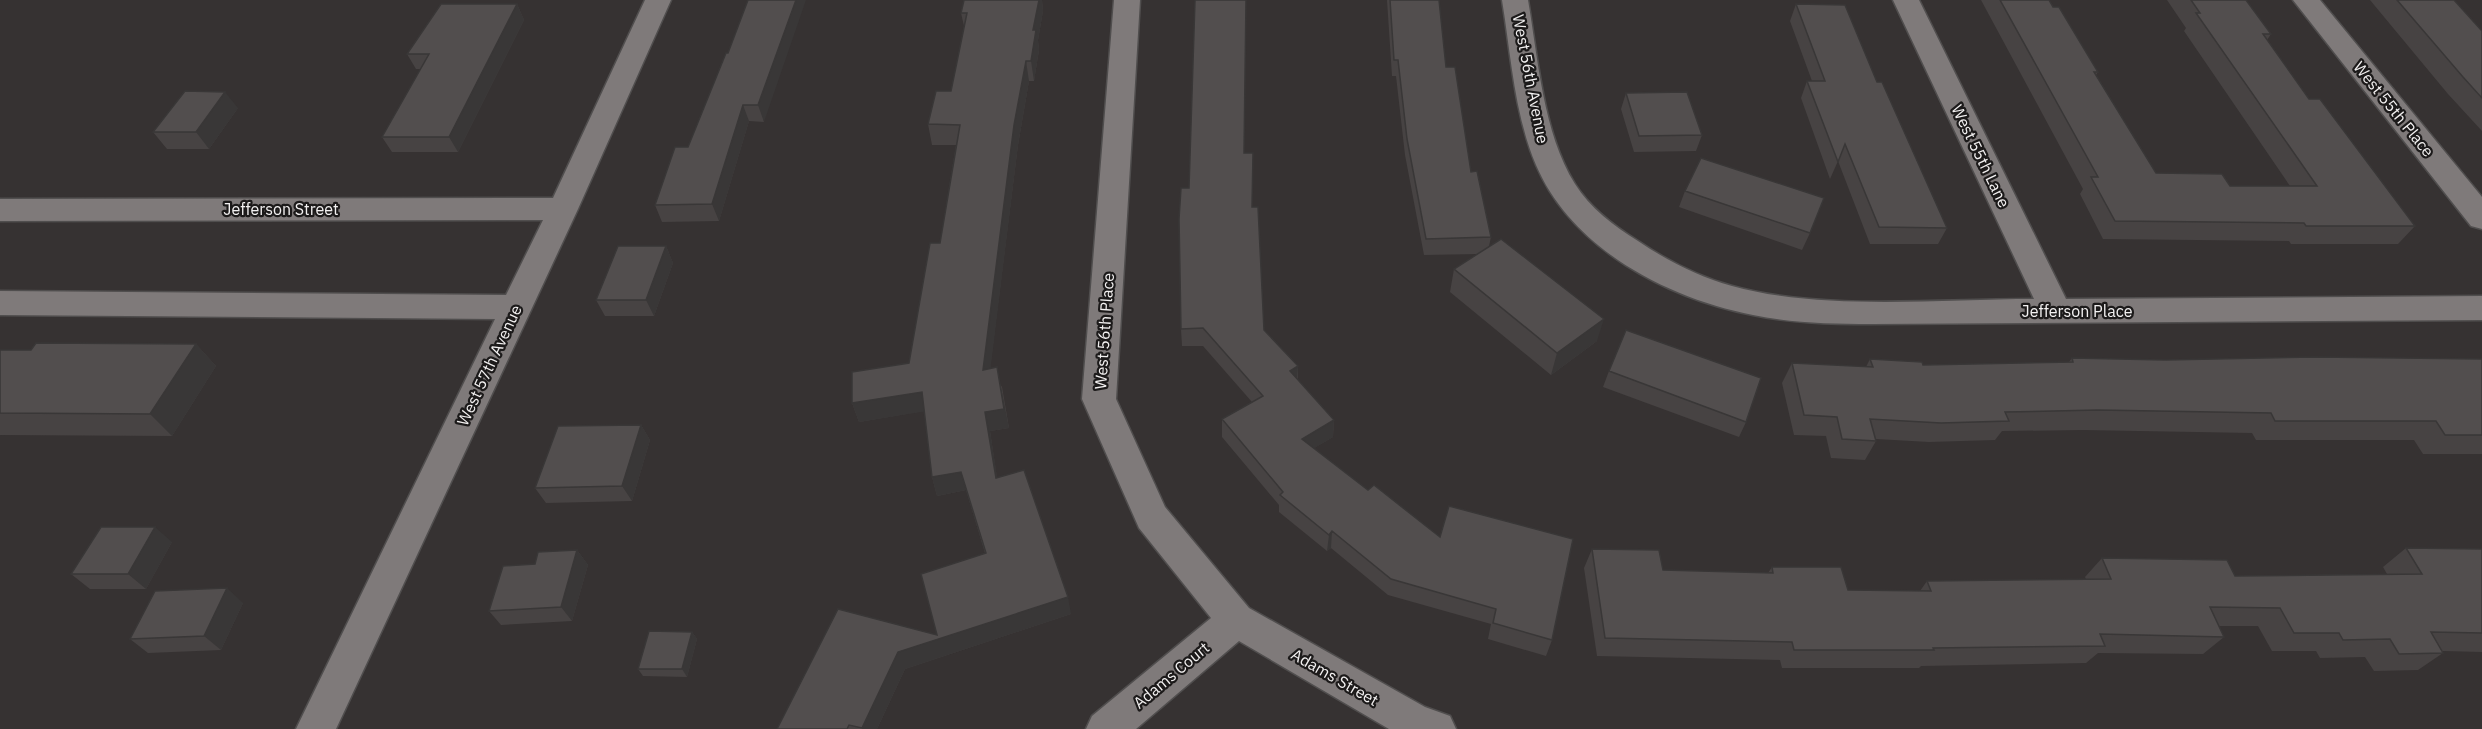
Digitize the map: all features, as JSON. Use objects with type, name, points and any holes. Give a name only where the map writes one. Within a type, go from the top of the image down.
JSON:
[{"type":"street","name":"West 57th Avenue","points":[[316,729],[563,209],[658,0]]},
{"type":"street","name":"West 56th Place","points":[[1127,0],[1099,399],[1152,517],[1236,620]]},
{"type":"street","name":"West 56th Avenue","points":[[1515,0],[1541,144],[1552,171],[1575,206],[1608,237],[1641,258],[1677,276]]},
{"type":"street","name":"West 55th Lane","points":[[1906,0],[2056,311]]},
{"type":"street","name":"West 55th Place","points":[[2306,0],[2482,218]]},
{"type":"street","name":"Jefferson Street","points":[[0,210],[563,209]]},
{"type":"street","name":"Jefferson Place","points":[[1677,276],[1714,292],[1752,303],[1790,308],[2056,311],[2482,308]]},
{"type":"street","points":[[0,303],[517,307]]},
{"type":"street","name":"Adams Court","points":[[1106,729],[1236,620]]},
{"type":"street","name":"Adams Street","points":[[1236,620],[1417,724],[1436,729]]},
{"type":"building","points":[[748,0],[796,0],[758,105],[743,105],[712,204],[655,205],[675,147],[688,147]]},
{"type":"building","points":[[964,0],[1039,0],[1033,30],[1036,30],[1031,61],[1026,61],[1014,125],[983,370],[997,367],[1004,409],[985,412],[996,478],[1024,470],[1068,597],[898,652],[862,728],[849,725],[847,729],[777,729],[838,609],[937,635],[921,574],[986,553],[961,472],[932,477],[922,392],[852,403],[852,372],[909,363],[930,243],[940,243],[960,125],[928,124],[936,91],[951,91],[967,13],[961,13]]},
{"type":"building","points":[[1195,0],[1246,0],[1244,153],[1253,153],[1252,207],[1258,207],[1264,330],[1298,366],[1290,371],[1334,420],[1302,439],[1368,490],[1374,485],[1440,537],[1449,506],[1573,539],[1552,640],[1493,623],[1496,609],[1391,579],[1332,531],[1329,535],[1280,495],[1283,492],[1222,419],[1263,396],[1203,328],[1181,329],[1179,219],[1181,188],[1189,188]]},
{"type":"building","points":[[1390,0],[1439,0],[1446,67],[1455,67],[1471,172],[1477,171],[1491,237],[1426,239],[1407,139],[1398,60],[1394,60]]},
{"type":"building","points":[[2000,0],[2049,0],[2053,7],[2059,7],[2098,72],[2094,72],[2156,173],[2222,174],[2230,186],[2317,186],[2196,13],[2200,13],[2191,0],[2246,0],[2271,34],[2263,34],[2309,99],[2320,99],[2415,226],[2306,226],[2304,223],[2115,221],[2091,177],[2098,177]]},
{"type":"building","points":[[2397,0],[2454,0],[2482,31],[2482,98],[2463,77]]},
{"type":"building","points":[[441,4],[517,4],[449,137],[382,137],[429,54],[407,54]]},
{"type":"building","points":[[1796,4],[1845,5],[1877,82],[1882,82],[1947,228],[1879,227],[1845,144],[1838,162],[1807,81],[1825,81]]},
{"type":"building","points":[[185,91],[225,92],[196,132],[153,132]]},
{"type":"building","points":[[1687,92],[1702,135],[1639,136],[1626,93]]},
{"type":"building","points":[[1701,158],[1824,198],[1810,233],[1685,191]]},
{"type":"building","points":[[1501,239],[1604,319],[1557,353],[1454,269]]},
{"type":"building","points":[[618,246],[666,246],[646,300],[596,300]]},
{"type":"building","points":[[1626,330],[1761,378],[1746,422],[1609,371]]},
{"type":"building","points":[[36,343],[196,344],[150,414],[0,413],[0,350],[31,350]]},
{"type":"building","points":[[2316,357],[2482,359],[2482,435],[2445,435],[2436,421],[2275,421],[2271,413],[2098,410],[2005,412],[2009,421],[1941,423],[1870,419],[1876,441],[1842,439],[1837,417],[1804,415],[1792,363],[1873,367],[1870,359],[1922,362],[1923,365],[2073,362],[2072,358],[2165,360]]},
{"type":"building","points":[[641,425],[622,486],[535,488],[558,426]]},
{"type":"building","points":[[101,527],[155,527],[128,574],[71,574]]},
{"type":"building","points":[[2406,548],[2482,549],[2482,633],[2431,632],[2443,653],[2399,654],[2390,639],[2343,640],[2339,633],[2294,633],[2280,608],[2210,607],[2224,637],[2100,634],[2105,646],[1933,648],[1934,650],[1794,650],[1792,642],[1605,638],[1592,549],[1659,550],[1663,570],[1773,573],[1772,567],[1841,567],[1848,590],[1931,591],[1927,581],[2111,579],[2102,558],[2227,560],[2235,576],[2422,574]]},
{"type":"building","points":[[577,550],[561,607],[489,611],[503,566],[535,564],[538,552]]},
{"type":"building","points":[[227,588],[204,636],[130,639],[155,591]]},
{"type":"building","points":[[649,631],[692,632],[682,669],[638,669]]}]
